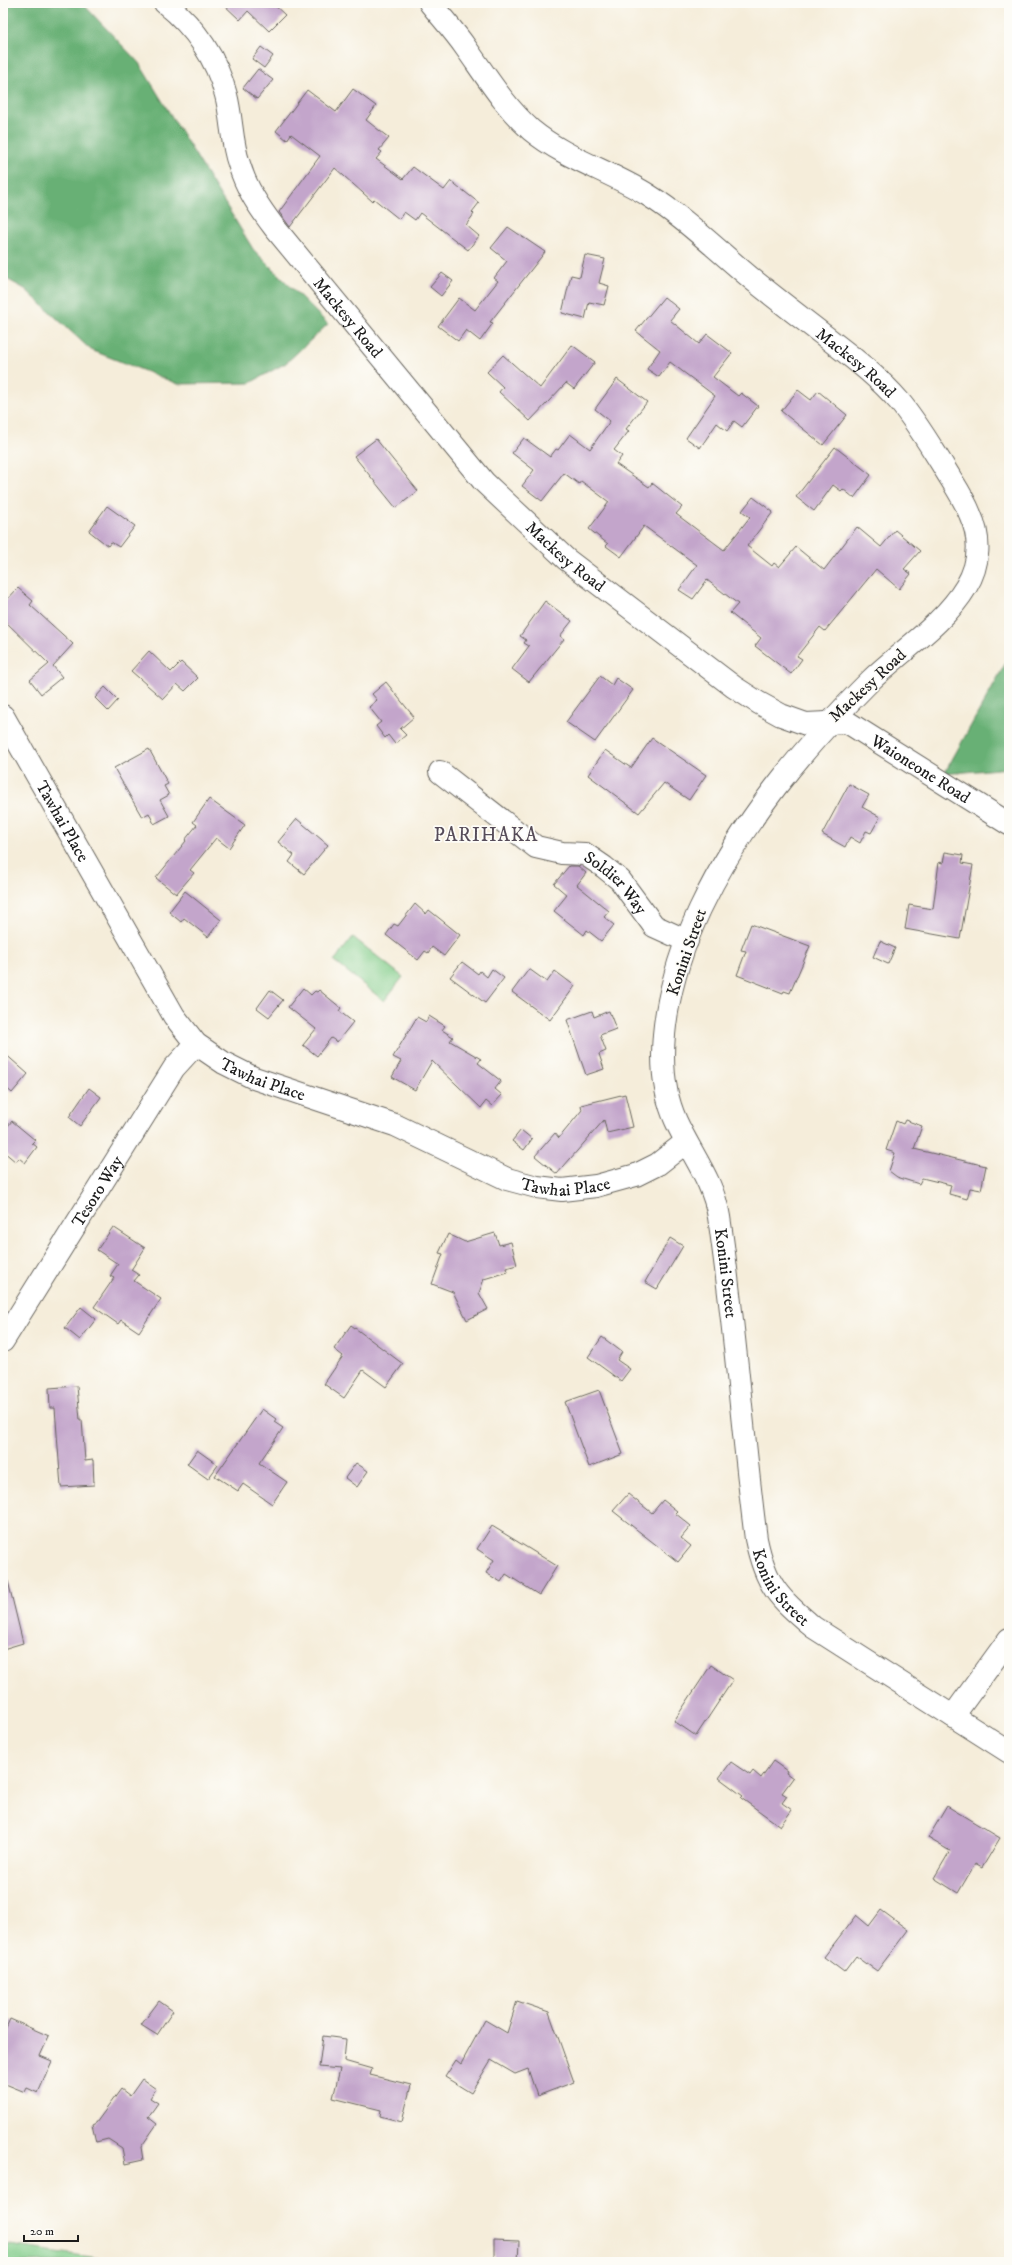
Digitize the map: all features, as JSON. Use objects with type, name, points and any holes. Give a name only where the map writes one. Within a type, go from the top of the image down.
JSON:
[{"type":"street","name":"Mackesy Road","points":[[165,3],[190,24],[204,44],[216,68],[226,95],[238,163],[254,199],[274,227],[484,482],[566,559],[734,688],[781,716],[806,724],[829,724],[873,678],[949,608],[968,584],[975,567],[978,551],[977,535],[971,514],[914,420],[882,382],[658,202],[623,180],[568,154],[529,128],[512,110],[462,42],[430,3]]},
{"type":"street","name":"Tawhai Place","points":[[3,716],[174,1016],[196,1044],[224,1063],[254,1078],[395,1125],[507,1179],[537,1187],[562,1190],[596,1186],[636,1175],[658,1164],[686,1142]]},
{"type":"street","name":"Waioneone Road","points":[[829,724],[847,722],[1009,824]]},
{"type":"street","name":"Konini Street","points":[[829,724],[751,818],[719,869],[696,917],[672,988],[666,1015],[664,1039],[666,1091],[674,1116],[686,1142],[711,1185],[718,1209],[734,1325],[752,1510],[762,1566],[768,1580],[793,1610],[813,1627],[1009,1752]]},
{"type":"street","name":"Soldier Way","points":[[440,772],[536,847],[562,853],[585,854],[604,867],[620,880],[654,926],[687,941]]},
{"type":"street","name":"Tesoro Way","points":[[3,1341],[174,1068],[196,1044]]},
{"type":"street","points":[[953,1716],[1009,1639]]},
{"type":"green space","points":[[3,3],[82,3],[139,63],[253,249],[328,324],[286,363],[250,383],[178,384],[91,350],[25,289],[3,277]]},
{"type":"green space","points":[[1009,657],[1009,768],[944,774]]},
{"type":"green space","points":[[353,937],[403,977],[384,1001],[334,961]]},
{"type":"green space","points":[[3,2244],[124,2262],[3,2262]]},
{"type":"building","points":[[222,3],[272,3],[285,15],[269,31],[248,11],[240,20]]},
{"type":"building","points":[[261,47],[273,56],[264,68],[252,59]]},
{"type":"building","points":[[258,69],[273,80],[257,99],[243,88]]},
{"type":"building","points":[[353,89],[376,106],[366,120],[389,138],[379,150],[382,152],[376,159],[403,179],[413,167],[444,190],[451,181],[479,203],[472,212],[474,214],[466,225],[479,236],[468,250],[420,213],[415,220],[404,212],[399,219],[374,199],[372,201],[335,168],[290,227],[279,212],[320,156],[291,134],[287,140],[276,131],[307,90],[336,112]]},
{"type":"building","points":[[508,227],[545,252],[490,322],[493,323],[480,341],[466,330],[458,341],[438,326],[459,298],[475,310],[498,281],[494,278],[507,261],[491,248]]},
{"type":"building","points":[[585,255],[605,259],[599,283],[609,286],[604,305],[589,302],[585,319],[562,313],[571,275],[580,277]]},
{"type":"building","points":[[442,273],[453,281],[441,296],[430,287]]},
{"type":"building","points":[[664,297],[679,309],[670,320],[699,344],[707,334],[732,353],[713,377],[738,396],[741,393],[758,406],[742,427],[734,421],[727,431],[717,423],[700,448],[686,438],[715,396],[670,362],[659,377],[647,369],[660,350],[636,331]]},
{"type":"building","points":[[572,345],[595,362],[574,389],[566,383],[530,421],[499,392],[503,387],[487,372],[503,355],[540,388]]},
{"type":"building","points":[[617,379],[647,402],[626,429],[629,431],[614,450],[622,456],[616,464],[649,487],[652,483],[682,507],[676,514],[724,550],[750,517],[742,511],[753,497],[773,512],[747,546],[772,566],[774,563],[779,567],[796,547],[824,570],[857,527],[881,547],[895,530],[920,551],[904,569],[911,574],[899,589],[876,569],[825,631],[820,627],[797,656],[802,659],[791,674],[755,646],[761,638],[730,613],[738,604],[707,580],[693,599],[679,590],[697,565],[644,526],[621,557],[606,546],[608,544],[589,529],[609,502],[581,481],[579,484],[564,473],[542,501],[522,486],[534,470],[512,453],[524,438],[550,457],[556,449],[558,450],[570,434],[590,449],[610,421],[595,409]]},
{"type":"building","points":[[798,390],[811,400],[818,391],[847,415],[823,445],[781,411]]},
{"type":"building","points":[[376,439],[418,491],[396,508],[354,456]]},
{"type":"building","points":[[835,447],[871,475],[854,498],[843,489],[841,491],[833,485],[814,511],[796,497]]},
{"type":"building","points":[[107,506],[135,526],[119,547],[111,542],[108,546],[89,531]]},
{"type":"building","points":[[18,588],[33,601],[30,605],[73,644],[53,666],[62,677],[41,694],[30,680],[49,664],[3,619],[3,604]]},
{"type":"building","points":[[545,601],[572,621],[560,636],[564,639],[529,682],[512,669],[529,646],[524,643],[526,640],[520,636]]},
{"type":"building","points":[[149,651],[171,672],[181,662],[198,678],[185,691],[177,684],[163,699],[131,671]]},
{"type":"building","points":[[600,676],[612,685],[616,678],[633,690],[595,742],[566,722]]},
{"type":"building","points":[[386,682],[414,717],[400,729],[406,735],[395,744],[388,735],[385,738],[376,726],[381,722],[369,707],[377,700],[372,694]]},
{"type":"building","points":[[105,687],[118,700],[108,711],[95,698]]},
{"type":"building","points":[[652,738],[706,775],[689,800],[664,783],[639,813],[588,775],[605,750],[631,768]]},
{"type":"building","points":[[149,749],[168,784],[164,786],[169,795],[160,800],[169,816],[154,824],[149,813],[142,817],[114,768]]},
{"type":"building","points":[[849,784],[869,795],[862,807],[880,817],[871,833],[866,831],[860,843],[850,837],[845,847],[822,834]]},
{"type":"building","points":[[209,799],[245,825],[229,848],[216,838],[190,870],[194,873],[176,894],[156,878],[197,825],[193,822]]},
{"type":"building","points":[[297,819],[328,845],[304,874],[289,862],[294,855],[278,842]]},
{"type":"building","points":[[945,852],[963,855],[962,863],[973,865],[960,939],[905,929],[909,905],[933,909],[939,862],[943,863]]},
{"type":"building","points":[[569,866],[578,866],[586,873],[577,885],[609,911],[604,917],[614,925],[601,941],[587,930],[584,935],[554,911],[567,895],[554,884]]},
{"type":"building","points":[[185,891],[221,920],[208,937],[184,918],[181,922],[169,912]]},
{"type":"building","points":[[415,904],[426,914],[429,910],[460,935],[444,956],[432,947],[428,953],[425,951],[418,960],[386,935],[394,924],[398,926]]},
{"type":"building","points":[[751,924],[810,946],[790,993],[784,991],[783,993],[737,975],[746,951],[741,950]]},
{"type":"building","points":[[880,941],[895,948],[888,964],[873,957]]},
{"type":"building","points":[[462,962],[478,974],[480,971],[487,977],[492,969],[504,978],[485,1003],[450,977]]},
{"type":"building","points":[[529,969],[547,982],[555,971],[575,986],[550,1020],[512,992]]},
{"type":"building","points":[[303,988],[311,995],[315,991],[317,992],[319,990],[341,1008],[339,1011],[353,1022],[337,1042],[331,1038],[317,1056],[303,1045],[316,1029],[288,1007]]},
{"type":"building","points":[[270,990],[283,1000],[269,1017],[257,1008]]},
{"type":"building","points":[[592,1011],[594,1017],[609,1011],[616,1029],[600,1035],[606,1051],[599,1054],[604,1069],[586,1075],[567,1020]]},
{"type":"building","points":[[429,1016],[445,1026],[442,1030],[453,1037],[450,1041],[481,1059],[478,1063],[501,1081],[495,1089],[502,1095],[492,1106],[486,1101],[481,1108],[432,1061],[415,1090],[392,1077],[401,1061],[393,1057],[417,1017],[426,1022]]},
{"type":"building","points":[[3,1052],[28,1074],[12,1093],[3,1085]]},
{"type":"building","points":[[89,1088],[101,1097],[80,1126],[69,1117]]},
{"type":"building","points":[[625,1094],[633,1127],[607,1133],[604,1120],[557,1174],[535,1156],[555,1133],[559,1138],[582,1110],[581,1105]]},
{"type":"building","points":[[905,1120],[922,1126],[914,1149],[986,1166],[981,1190],[970,1188],[967,1199],[949,1194],[951,1185],[922,1178],[919,1184],[897,1177],[889,1171],[895,1153],[886,1150],[896,1121],[903,1124]]},
{"type":"building","points":[[12,1121],[35,1140],[32,1143],[37,1147],[25,1163],[19,1158],[16,1162],[3,1151],[3,1132]]},
{"type":"building","points":[[521,1130],[532,1139],[524,1150],[512,1141]]},
{"type":"building","points":[[113,1227],[145,1248],[131,1270],[139,1275],[134,1281],[161,1299],[139,1332],[121,1320],[118,1324],[94,1307],[114,1278],[110,1276],[118,1264],[97,1250]]},
{"type":"building","points":[[495,1233],[499,1245],[511,1242],[517,1265],[506,1268],[507,1272],[484,1279],[479,1293],[488,1309],[467,1320],[453,1292],[432,1284],[443,1254],[439,1253],[448,1234],[465,1242]]},
{"type":"building","points":[[670,1238],[683,1246],[657,1289],[645,1282]]},
{"type":"building","points":[[81,1307],[96,1319],[80,1340],[65,1328]]},
{"type":"building","points":[[351,1325],[403,1364],[386,1387],[363,1370],[344,1398],[324,1384],[343,1356],[334,1349]]},
{"type":"building","points":[[602,1337],[622,1352],[617,1360],[630,1369],[621,1381],[588,1357]]},
{"type":"building","points":[[77,1386],[80,1420],[82,1420],[85,1461],[93,1460],[94,1485],[61,1487],[55,1408],[50,1408],[49,1388]]},
{"type":"building","points":[[599,1390],[623,1454],[589,1467],[565,1402]]},
{"type":"building","points":[[262,1409],[276,1419],[274,1422],[283,1428],[259,1463],[287,1482],[272,1504],[243,1484],[238,1491],[215,1476]]},
{"type":"building","points":[[197,1450],[218,1465],[208,1479],[187,1464]]},
{"type":"building","points":[[356,1463],[368,1471],[357,1487],[345,1478]]},
{"type":"building","points":[[628,1494],[652,1513],[663,1500],[677,1511],[675,1513],[691,1526],[681,1538],[691,1546],[678,1562],[613,1511]]},
{"type":"building","points":[[492,1526],[557,1566],[539,1595],[506,1574],[501,1582],[486,1573],[494,1560],[477,1549]]},
{"type":"building","points":[[8,1581],[23,1643],[3,1649],[3,1582]]},
{"type":"building","points":[[711,1665],[733,1680],[696,1736],[674,1721]]},
{"type":"building","points":[[773,1761],[787,1771],[786,1773],[793,1778],[782,1793],[787,1796],[782,1803],[792,1810],[780,1826],[741,1798],[743,1796],[719,1778],[731,1762],[750,1775],[753,1771],[761,1778]]},
{"type":"building","points":[[947,1806],[1000,1838],[982,1868],[975,1864],[958,1893],[934,1878],[950,1851],[928,1838]]},
{"type":"building","points":[[881,1910],[908,1930],[877,1971],[856,1956],[844,1972],[824,1957],[856,1915],[869,1926]]},
{"type":"building","points":[[159,2001],[173,2011],[157,2035],[141,2025]]},
{"type":"building","points":[[517,2001],[549,2012],[574,2082],[537,2096],[528,2069],[515,2074],[491,2060],[471,2093],[445,2077],[456,2060],[461,2064],[485,2020],[507,2033]]},
{"type":"building","points":[[10,2019],[49,2036],[40,2056],[52,2061],[38,2093],[27,2088],[25,2092],[3,2083],[3,2034]]},
{"type":"building","points":[[323,2036],[346,2039],[344,2061],[372,2069],[370,2075],[411,2085],[402,2122],[380,2116],[381,2110],[333,2098],[340,2069],[319,2067]]},
{"type":"building","points":[[142,2079],[156,2089],[150,2098],[158,2103],[148,2117],[157,2124],[141,2147],[143,2160],[125,2164],[122,2148],[108,2139],[96,2142],[92,2125],[96,2123],[121,2089],[130,2096]]},
{"type":"building","points":[[494,2240],[519,2241],[518,2262],[498,2262],[498,2260],[494,2260]]},
{"type":"district","name":"PARIHAKA","points":[[486,834]]}]
